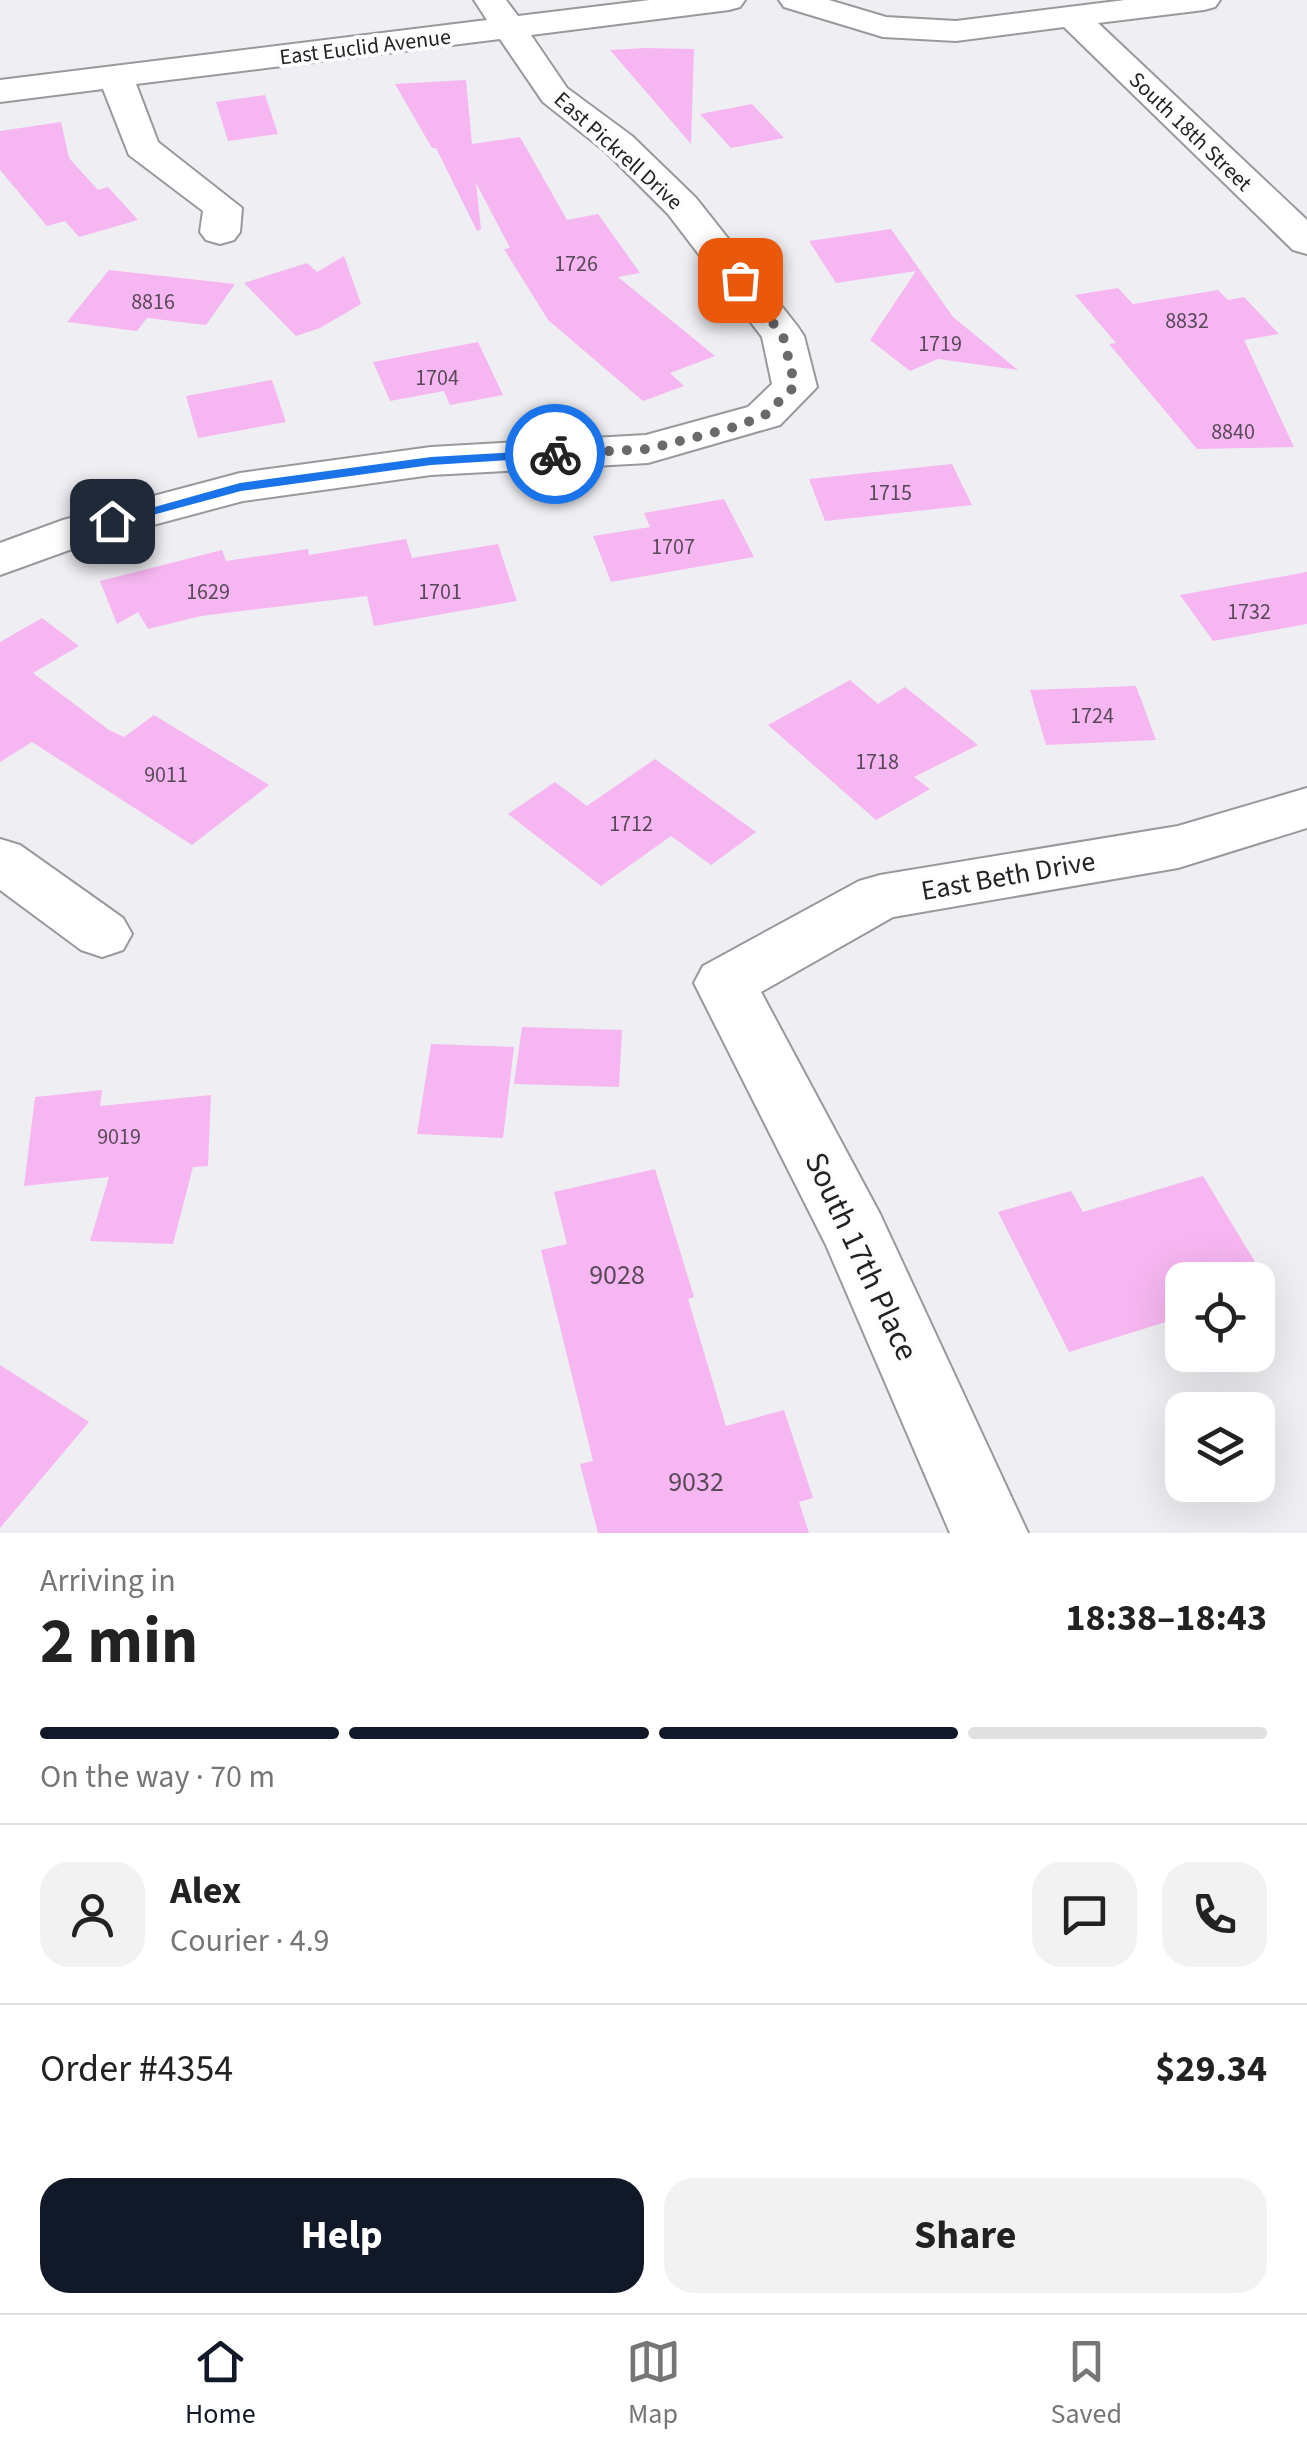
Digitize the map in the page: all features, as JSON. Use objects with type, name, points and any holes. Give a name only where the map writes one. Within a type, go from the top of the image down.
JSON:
[{"type":"street","name":"East Euclid Avenue","points":[[0,92],[116,77],[499,14],[729,0]]},
{"type":"street","points":[[795,0],[883,28],[956,31],[1204,0]]},
{"type":"street","name":"East Pickrell Drive","points":[[0,560],[80,530],[240,487],[431,461],[648,449],[764,416],[795,386],[783,336],[694,220],[619,144],[555,95],[499,14]]},
{"type":"street","name":"South 18th Street","points":[[1074,19],[1307,242]]},
{"type":"street","points":[[116,77],[142,147],[223,208],[220,232]]},
{"type":"street","name":"East Beth Drive","points":[[725,983],[880,897],[1178,846],[1307,808]]},
{"type":"street","points":[[0,860],[102,934]]},
{"type":"street","name":"South 17th Place","points":[[725,983],[856,1235],[989,1533]]},
{"type":"building","points":[[694,49],[691,144],[610,50]]},
{"type":"building","points":[[466,80],[472,144],[520,137],[567,220],[598,214],[640,273],[618,277],[715,356],[670,373],[684,386],[643,401],[548,320],[504,249],[510,248],[476,183],[481,229],[477,231],[436,148],[432,148],[395,84]]},
{"type":"building","points":[[265,95],[278,134],[228,141],[216,102]]},
{"type":"building","points":[[752,104],[784,138],[731,148],[700,114]]},
{"type":"building","points":[[61,122],[69,158],[98,190],[108,187],[138,220],[79,237],[65,221],[47,226],[0,170],[0,131]]},
{"type":"building","points":[[891,229],[953,317],[1018,370],[938,359],[910,371],[870,340],[916,271],[836,283],[809,241]]},
{"type":"building","points":[[344,256],[361,304],[320,328],[296,336],[244,283],[307,263],[317,272]]},
{"type":"building","points":[[109,270],[235,284],[206,325],[147,318],[137,331],[67,322]]},
{"type":"building","points":[[1118,288],[1133,304],[1218,290],[1228,300],[1244,297],[1279,334],[1244,340],[1294,447],[1197,449],[1109,344],[1116,343],[1075,295]]},
{"type":"building","points":[[478,342],[503,395],[450,405],[444,391],[390,401],[373,362]]},
{"type":"building","points":[[272,380],[286,422],[198,438],[186,396]]},
{"type":"building","points":[[952,464],[972,505],[825,521],[809,479]]},
{"type":"building","points":[[724,499],[754,557],[611,582],[593,536],[650,527],[644,513]]},
{"type":"building","points":[[406,539],[412,558],[498,544],[517,601],[374,626],[367,596],[201,616],[148,629],[138,612],[117,624],[100,581],[222,550],[226,561],[308,549],[309,555]]},
{"type":"building","points":[[1307,572],[1307,624],[1213,641],[1180,595]]},
{"type":"building","points":[[42,618],[79,646],[33,673],[109,730],[124,737],[154,715],[269,785],[192,845],[32,742],[0,762],[0,642]]},
{"type":"building","points":[[850,680],[878,704],[905,687],[978,745],[914,777],[930,789],[876,820],[768,725]]},
{"type":"building","points":[[1136,686],[1156,740],[1046,745],[1030,690]]},
{"type":"building","points":[[655,759],[756,832],[711,865],[671,836],[601,886],[508,814],[555,782],[587,806]]},
{"type":"building","points":[[522,1027],[622,1030],[619,1087],[514,1084]]},
{"type":"building","points":[[431,1044],[514,1047],[503,1138],[417,1134]]},
{"type":"building","points":[[102,1090],[100,1106],[211,1095],[208,1166],[193,1167],[173,1244],[90,1241],[109,1177],[24,1186],[35,1097]]},
{"type":"building","points":[[655,1169],[694,1297],[688,1299],[726,1426],[784,1410],[813,1498],[799,1502],[809,1533],[598,1533],[580,1464],[593,1461],[541,1250],[567,1244],[554,1192]]},
{"type":"building","points":[[1203,1176],[1255,1262],[1165,1262],[1165,1322],[1069,1352],[998,1212],[1071,1191],[1083,1212]]},
{"type":"building","points":[[0,1365],[89,1422],[0,1528]]},
{"type":"way so far","points":[[555,454],[648,449],[764,416],[795,386],[783,336],[740,280]]},
{"type":"route","points":[[112,521],[240,487],[431,461],[555,454]]}]
